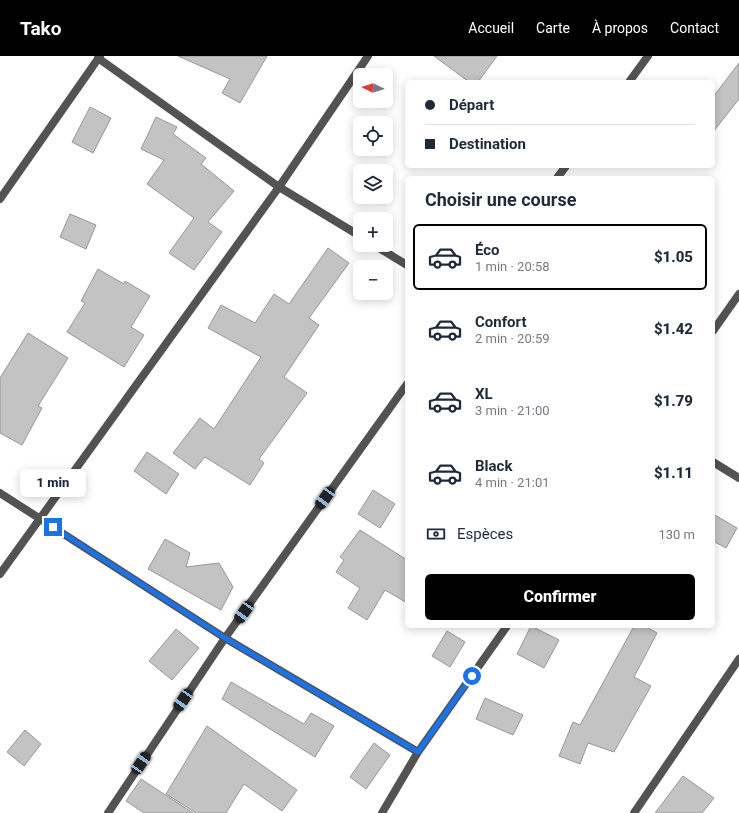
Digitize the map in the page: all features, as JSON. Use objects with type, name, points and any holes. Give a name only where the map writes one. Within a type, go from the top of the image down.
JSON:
[{"type":"street","points":[[0,574],[279,187],[368,56]]},
{"type":"street","points":[[630,80],[648,56]]},
{"type":"street","points":[[0,199],[99,57],[279,187],[353,232]]},
{"type":"street","points":[[386,252],[405,264]]},
{"type":"street","points":[[715,329],[739,294]]},
{"type":"street","points":[[108,813],[225,638],[405,387]]},
{"type":"street","points":[[715,463],[739,478]]},
{"type":"street","points":[[0,493],[225,638],[418,752]]},
{"type":"street","points":[[382,813],[418,752],[506,628]]},
{"type":"street","points":[[634,813],[739,659]]},
{"type":"building","points":[[178,56],[267,56],[240,103],[222,93],[230,79]]},
{"type":"building","points":[[434,56],[497,56],[479,80],[466,80]]},
{"type":"building","points":[[739,63],[739,99],[715,129],[715,94]]},
{"type":"building","points":[[90,107],[111,118],[93,153],[72,142]]},
{"type":"building","points":[[156,117],[177,127],[173,134],[206,158],[201,164],[234,191],[208,222],[222,232],[194,270],[169,253],[194,218],[147,184],[164,160],[141,149]]},
{"type":"building","points":[[70,214],[96,225],[86,249],[60,237]]},
{"type":"building","points":[[328,248],[349,263],[309,318],[319,325],[284,377],[307,393],[259,459],[264,463],[250,485],[205,457],[195,469],[173,453],[200,418],[214,429],[261,357],[208,328],[221,305],[255,323],[274,294],[289,304]]},
{"type":"building","points":[[98,269],[124,284],[125,281],[150,296],[131,327],[144,335],[124,367],[67,332],[85,303],[81,301]]},
{"type":"building","points":[[28,333],[68,358],[38,406],[42,408],[22,445],[0,433],[0,378]]},
{"type":"building","points":[[147,452],[179,474],[166,494],[134,471]]},
{"type":"building","points":[[373,490],[395,504],[380,528],[358,514]]},
{"type":"building","points":[[715,515],[737,528],[726,548],[715,542]]},
{"type":"building","points":[[360,530],[405,559],[405,602],[385,590],[367,620],[348,608],[360,588],[336,572],[344,560],[340,557]]},
{"type":"building","points":[[165,539],[190,553],[186,567],[219,563],[233,587],[221,610],[148,569]]},
{"type":"building","points":[[530,628],[535,628],[559,640],[544,668],[517,654]]},
{"type":"building","points":[[633,628],[648,628],[657,633],[634,677],[651,686],[614,752],[588,743],[580,764],[559,756],[573,722],[580,725]]},
{"type":"building","points":[[176,629],[199,648],[172,680],[149,661]]},
{"type":"building","points":[[447,631],[465,642],[450,667],[432,656]]},
{"type":"building","points":[[231,682],[304,724],[311,713],[334,726],[315,757],[222,699]]},
{"type":"building","points":[[485,698],[523,715],[513,735],[476,719]]},
{"type":"building","points":[[207,726],[297,790],[282,811],[244,784],[226,813],[196,813],[166,794]]},
{"type":"building","points":[[25,730],[41,744],[24,766],[7,752]]},
{"type":"building","points":[[374,743],[390,755],[366,789],[350,777]]},
{"type":"building","points":[[683,776],[714,798],[702,813],[655,813]]},
{"type":"building","points":[[141,779],[193,813],[144,813],[126,801]]},
{"type":"route","points":[[53,527],[225,638],[418,752],[472,676]]}]
